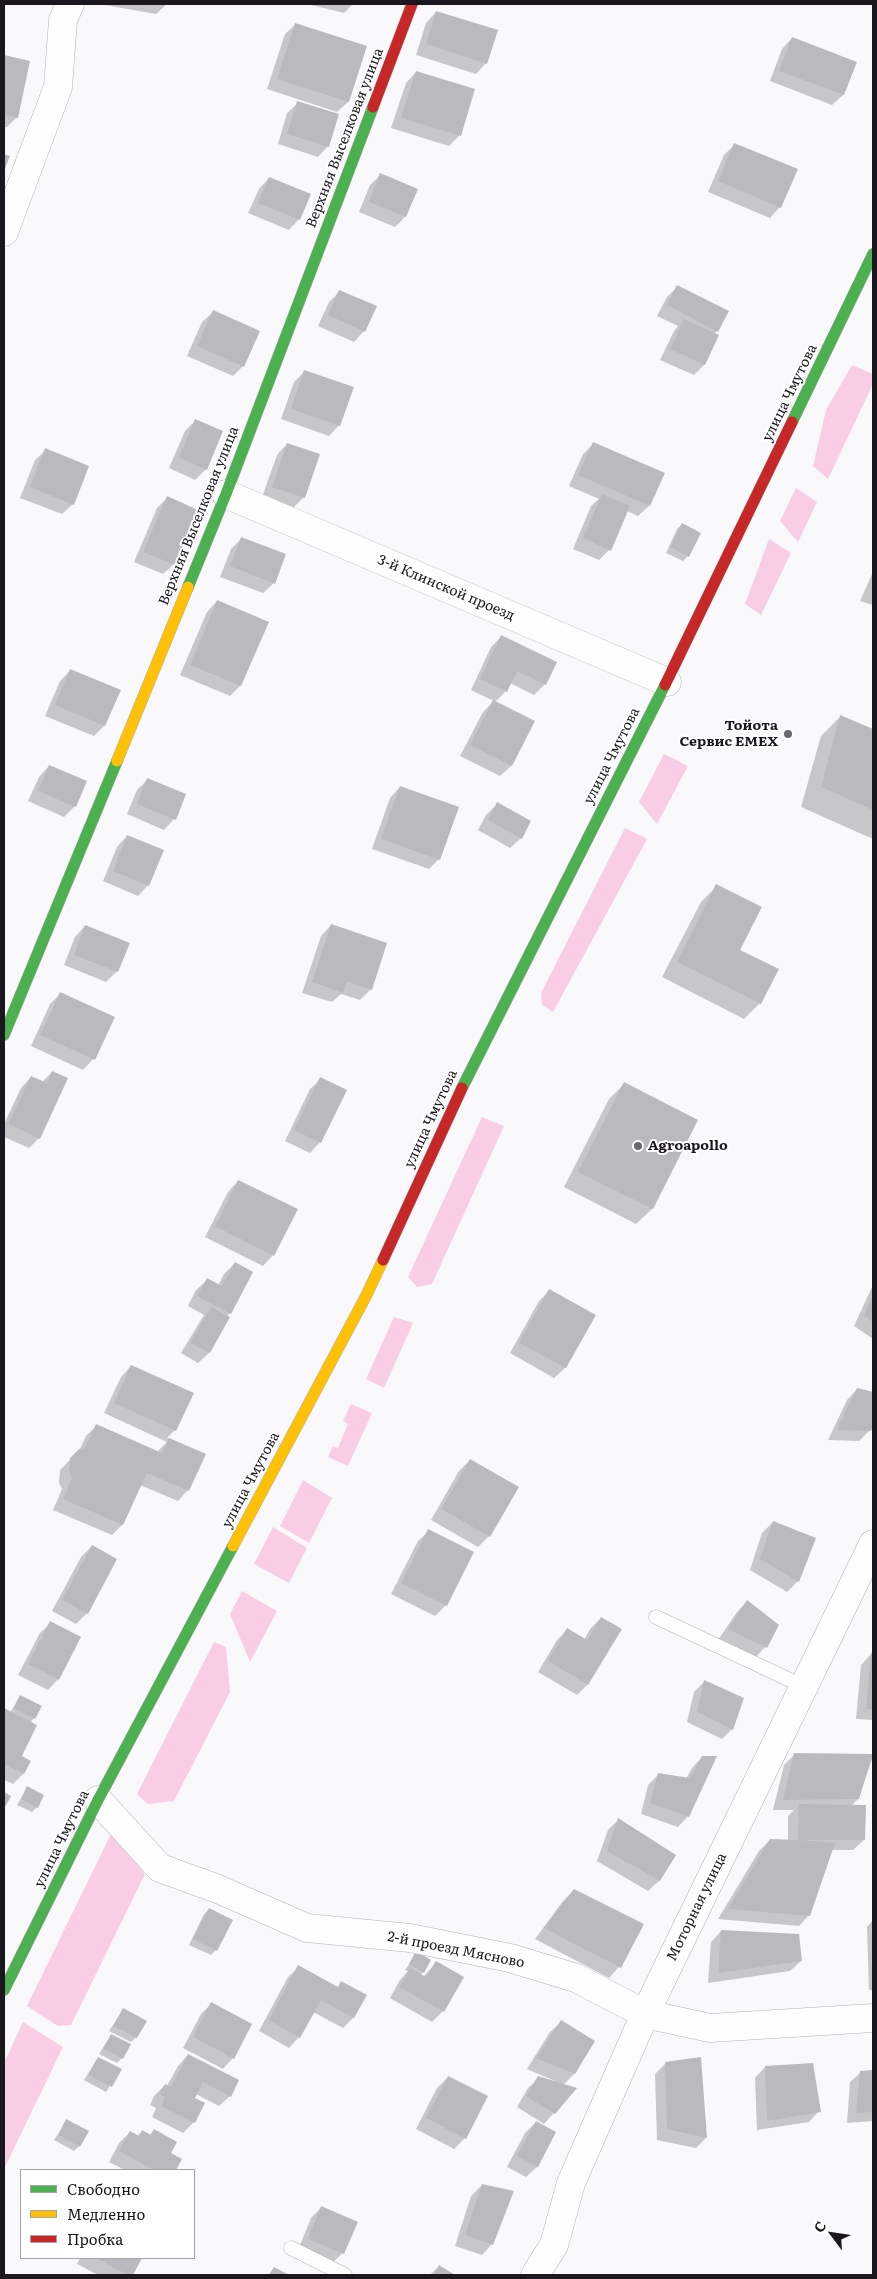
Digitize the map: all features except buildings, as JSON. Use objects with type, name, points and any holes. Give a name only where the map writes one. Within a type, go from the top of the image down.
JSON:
[{"type":"main road","name":"Верхняя Выселковая улица","points":[[4,1035],[226,494],[412,4]]},
{"type":"main road","name":"улица Чмутова","points":[[4,1990],[98,1800],[366,1296],[480,1050],[667,682],[873,254]]},
{"type":"street","points":[[4,232],[58,87],[63,20],[70,4]]},
{"type":"street","name":"3-й Клинской проезд","points":[[226,494],[667,682]]},
{"type":"street","name":"Моторная улица","points":[[536,2275],[554,2245],[571,2183],[645,2014],[805,1687],[864,1583],[873,1544]]},
{"type":"street","name":"2-й проезд Мясново","points":[[98,1800],[160,1868],[218,1889],[307,1928],[410,1938],[510,1958],[576,1978],[645,2014],[710,2028],[873,2018]]},
{"type":"lane","points":[[656,1617],[805,1687]]},
{"type":"lane","points":[[291,2248],[345,2275]]},
{"type":"shaded area","points":[[852,365],[873,374],[873,384],[828,479],[813,466],[826,410]]},
{"type":"shaded area","points":[[796,488],[817,502],[798,542],[780,521]]},
{"type":"shaded area","points":[[769,539],[791,553],[761,615],[745,604]]},
{"type":"shaded area","points":[[664,754],[688,766],[657,824],[639,802]]},
{"type":"shaded area","points":[[625,828],[647,839],[553,1012],[542,1005],[541,993]]},
{"type":"shaded area","points":[[482,1117],[504,1126],[432,1284],[417,1287],[408,1277]]},
{"type":"shaded area","points":[[394,1317],[413,1323],[384,1388],[366,1379]]},
{"type":"shaded area","points":[[351,1404],[372,1413],[348,1466],[328,1457],[333,1446],[338,1448],[348,1424],[343,1421]]},
{"type":"shaded area","points":[[303,1480],[332,1498],[309,1543],[280,1526]]},
{"type":"shaded area","points":[[273,1527],[307,1548],[289,1583],[254,1564]]},
{"type":"shaded area","points":[[242,1591],[277,1611],[250,1662],[230,1614]]},
{"type":"shaded area","points":[[214,1642],[226,1647],[230,1692],[174,1801],[148,1804],[137,1794]]},
{"type":"shaded area","points":[[111,1834],[145,1874],[71,2025],[58,2026],[27,2006]]},
{"type":"shaded area","points":[[23,2022],[63,2047],[4,2169],[4,2063]]},
{"type":"traffic: fast","points":[[188,587],[226,494],[373,107]]},
{"type":"traffic: fast","points":[[792,422],[873,254]]},
{"type":"traffic: fast","points":[[462,1088],[665,685]]},
{"type":"traffic: fast","points":[[4,1035],[117,761]]},
{"type":"traffic: fast","points":[[4,1990],[98,1800],[233,1546]]},
{"type":"traffic: slow","points":[[117,761],[188,587]]},
{"type":"traffic: slow","points":[[233,1546],[366,1296],[383,1260]]},
{"type":"traffic: jam","points":[[373,107],[412,4]]},
{"type":"traffic: jam","points":[[665,685],[792,422]]},
{"type":"traffic: jam","points":[[383,1260],[462,1088]]},
{"type":"place","name":"Тойота Сервис EMEX","points":[[788,734]]},
{"type":"place","name":"Agroapollo","points":[[638,1146]]}]
